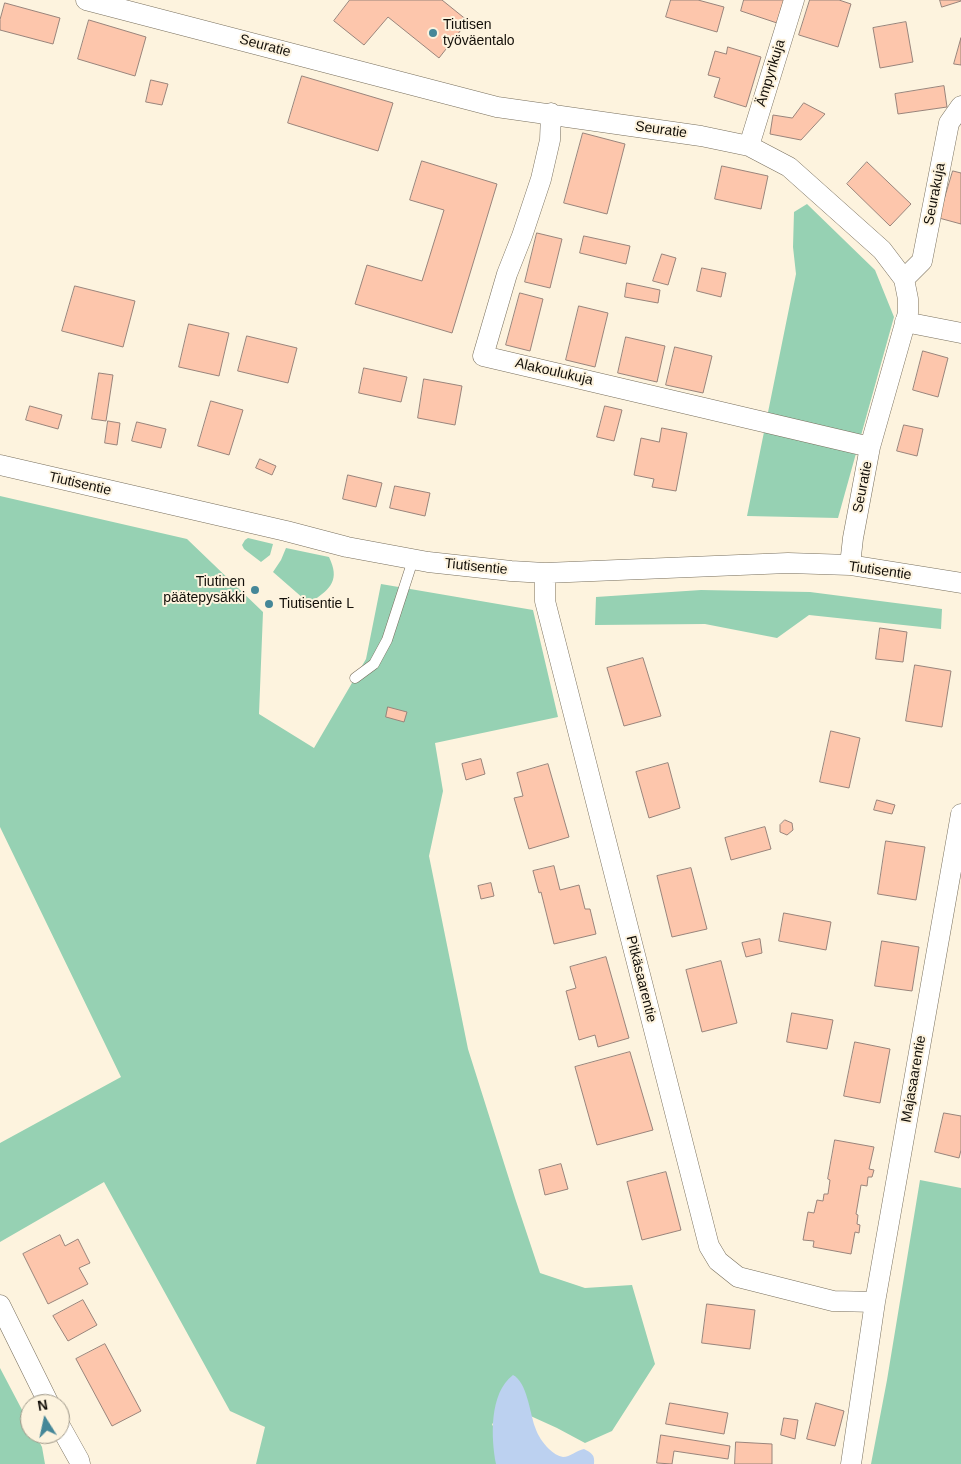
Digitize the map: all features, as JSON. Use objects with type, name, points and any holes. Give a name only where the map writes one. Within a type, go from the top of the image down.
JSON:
[{"type":"street","name":"Seuratie","points":[[86,0],[109,3],[497,107],[701,136],[749,146],[789,168],[882,250],[904,279],[908,299],[906,322],[870,447],[853,538],[850,565]]},
{"type":"street","name":"Ämpyrikuja","points":[[749,146],[794,0]]},
{"type":"street","name":"Seurakuja","points":[[904,279],[922,261],[949,123],[961,106]]},
{"type":"street","name":"Alakoulukuja","points":[[551,114],[550,140],[541,179],[507,274],[483,356],[870,447]]},
{"type":"street","points":[[906,322],[961,333]]},
{"type":"street","name":"Tiutisentie","points":[[0,465],[347,547],[414,560],[545,573],[788,563],[850,565],[961,583]]},
{"type":"street","name":"Pitkäsaarentie","points":[[545,573],[544,601],[709,1246],[718,1261],[738,1277],[759,1284],[833,1301],[875,1302]]},
{"type":"street","name":"Majasaarentie","points":[[851,1464],[875,1302],[961,814]]},
{"type":"street","points":[[0,1305],[44,1394]]},
{"type":"street","points":[[70,1443],[80,1460],[80,1464]]},
{"type":"lane","points":[[355,678],[374,664],[387,640],[414,560]]},
{"type":"green space","points":[[807,204],[875,270],[894,317],[838,518],[747,516],[796,274],[793,247],[794,212]]},
{"type":"green space","points":[[0,496],[187,539],[263,612],[259,714],[314,748],[366,659],[381,584],[533,610],[558,717],[435,743],[443,791],[429,856],[468,1049],[540,1273],[585,1288],[632,1285],[655,1364],[612,1431],[585,1443],[513,1408],[492,1424],[510,1464],[256,1464],[265,1427],[230,1411],[104,1182],[0,1242],[0,1143],[121,1077],[0,827]]},
{"type":"green space","points":[[248,538],[273,544],[270,555],[261,562],[244,549],[242,545]]},
{"type":"green space","points":[[286,548],[329,557],[334,578],[325,592],[313,601],[304,599],[273,572]]},
{"type":"green space","points":[[701,590],[810,592],[942,609],[941,629],[809,615],[777,638],[705,624],[595,625],[596,597]]},
{"type":"green space","points":[[920,1180],[961,1188],[961,1464],[871,1464],[887,1380]]},
{"type":"green space","points":[[0,1368],[20,1406],[20,1444],[40,1444],[45,1464],[0,1464]]},
{"type":"water","points":[[513,1375],[522,1384],[536,1430],[547,1447],[563,1457],[584,1449],[594,1458],[594,1464],[496,1464],[493,1429],[496,1404],[505,1383]]},
{"type":"building","name":"Tiutisen työväentalo","points":[[350,0],[442,0],[468,21],[439,58],[388,17],[364,45],[334,21]]},
{"type":"building","points":[[671,0],[698,0],[724,7],[717,32],[666,17]]},
{"type":"building","points":[[744,0],[784,0],[777,23],[741,11]]},
{"type":"building","points":[[810,0],[839,0],[851,4],[838,47],[799,35]]},
{"type":"building","points":[[940,0],[961,0],[961,1],[942,7]]},
{"type":"building","points":[[5,3],[60,18],[53,44],[0,30],[0,20]]},
{"type":"building","points":[[89,20],[146,37],[135,76],[78,59]]},
{"type":"building","points":[[906,22],[913,62],[880,68],[873,28]]},
{"type":"building","points":[[961,38],[961,65],[954,64]]},
{"type":"building","points":[[728,47],[761,57],[746,107],[714,97],[720,78],[708,75],[715,51],[726,54]]},
{"type":"building","points":[[302,76],[393,103],[378,151],[288,123]]},
{"type":"building","points":[[151,80],[168,84],[162,105],[146,102]]},
{"type":"building","points":[[944,86],[947,107],[898,114],[895,94]]},
{"type":"building","points":[[804,103],[825,114],[801,140],[770,134],[773,115],[792,118]]},
{"type":"building","points":[[583,133],[625,144],[607,214],[564,203]]},
{"type":"building","points":[[422,161],[497,184],[452,333],[355,304],[367,265],[422,281],[444,210],[410,200]]},
{"type":"building","points":[[867,162],[911,204],[890,226],[847,184]]},
{"type":"building","points":[[722,166],[768,176],[761,209],[715,199]]},
{"type":"building","points":[[953,171],[961,173],[961,224],[939,218]]},
{"type":"building","points":[[537,233],[562,239],[550,288],[525,282]]},
{"type":"building","points":[[584,236],[630,246],[626,264],[580,253]]},
{"type":"building","points":[[662,254],[676,258],[668,285],[653,281]]},
{"type":"building","points":[[702,268],[726,273],[721,297],[697,291]]},
{"type":"building","points":[[627,283],[660,290],[658,303],[625,297]]},
{"type":"building","points":[[75,286],[135,301],[123,347],[62,331]]},
{"type":"building","points":[[520,293],[543,299],[530,351],[506,345]]},
{"type":"building","points":[[579,306],[608,313],[595,367],[566,360]]},
{"type":"building","points":[[189,324],[229,333],[219,376],[179,367]]},
{"type":"building","points":[[247,336],[297,348],[288,383],[238,371]]},
{"type":"building","points":[[626,337],[665,346],[657,382],[618,373]]},
{"type":"building","points":[[675,347],[712,356],[703,393],[666,385]]},
{"type":"building","points":[[923,351],[948,358],[938,397],[913,390]]},
{"type":"building","points":[[364,368],[407,377],[401,402],[359,393]]},
{"type":"building","points":[[99,373],[113,375],[106,421],[92,419]]},
{"type":"building","points":[[424,379],[462,386],[455,425],[418,418]]},
{"type":"building","points":[[211,401],[243,410],[229,455],[198,446]]},
{"type":"building","points":[[30,406],[62,415],[58,429],[26,420]]},
{"type":"building","points":[[605,406],[622,410],[614,441],[597,437]]},
{"type":"building","points":[[108,421],[120,423],[117,445],[105,443]]},
{"type":"building","points":[[137,422],[166,429],[161,448],[132,441]]},
{"type":"building","points":[[904,425],[923,429],[917,456],[897,451]]},
{"type":"building","points":[[662,428],[687,433],[676,491],[652,487],[654,479],[634,475],[641,438],[659,442]]},
{"type":"building","points":[[260,459],[276,466],[272,475],[256,468]]},
{"type":"building","points":[[348,475],[382,483],[376,507],[343,499]]},
{"type":"building","points":[[395,486],[430,493],[425,516],[390,508]]},
{"type":"building","points":[[880,628],[907,632],[903,662],[876,659]]},
{"type":"building","points":[[643,658],[661,716],[624,726],[607,668]]},
{"type":"building","points":[[915,665],[951,671],[942,727],[906,721]]},
{"type":"building","points":[[388,707],[407,712],[404,722],[386,717]]},
{"type":"building","points":[[831,731],[860,738],[849,788],[820,782]]},
{"type":"building","points":[[481,759],[485,774],[466,780],[462,764]]},
{"type":"building","points":[[668,763],[680,808],[649,818],[636,772]]},
{"type":"building","points":[[548,764],[569,837],[529,849],[514,798],[523,796],[517,773]]},
{"type":"building","points":[[877,800],[895,805],[892,814],[874,810]]},
{"type":"building","points":[[785,820],[792,823],[793,830],[787,835],[780,832],[780,825]]},
{"type":"building","points":[[765,827],[771,849],[731,860],[725,838]]},
{"type":"building","points":[[886,841],[925,847],[916,900],[878,894]]},
{"type":"building","points":[[554,866],[560,890],[579,885],[585,909],[590,909],[596,934],[554,944],[541,892],[539,893],[533,871]]},
{"type":"building","points":[[691,868],[707,929],[672,937],[657,876]]},
{"type":"building","points":[[491,883],[494,896],[481,899],[478,886]]},
{"type":"building","points":[[784,913],[831,922],[826,950],[779,941]]},
{"type":"building","points":[[760,939],[762,953],[746,957],[742,943]]},
{"type":"building","points":[[882,941],[919,947],[912,991],[875,986]]},
{"type":"building","points":[[606,957],[629,1038],[598,1047],[595,1035],[579,1040],[566,991],[576,988],[570,967]]},
{"type":"building","points":[[721,961],[737,1023],[702,1032],[686,970]]},
{"type":"building","points":[[792,1013],[833,1020],[827,1049],[787,1042]]},
{"type":"building","points":[[855,1042],[890,1049],[880,1103],[844,1096]]},
{"type":"building","points":[[630,1052],[653,1130],[597,1145],[575,1067]]},
{"type":"building","points":[[944,1113],[961,1116],[961,1150],[959,1158],[935,1152]]},
{"type":"building","points":[[835,1140],[874,1147],[869,1169],[874,1170],[872,1177],[868,1177],[867,1186],[861,1185],[856,1214],[858,1215],[857,1224],[860,1225],[859,1233],[855,1232],[851,1254],[813,1247],[814,1241],[803,1240],[808,1212],[814,1213],[817,1200],[823,1201],[824,1194],[828,1194],[830,1180],[828,1179]]},
{"type":"building","points":[[561,1164],[568,1189],[545,1195],[539,1170]]},
{"type":"building","points":[[666,1172],[681,1230],[642,1240],[627,1182]]},
{"type":"building","points":[[60,1235],[65,1246],[78,1239],[90,1263],[79,1268],[88,1284],[48,1304],[23,1254]]},
{"type":"building","points":[[83,1300],[97,1325],[68,1341],[53,1316]]},
{"type":"building","points":[[707,1304],[755,1310],[750,1349],[702,1343]]},
{"type":"building","points":[[105,1344],[141,1411],[112,1426],[76,1359]]},
{"type":"building","points":[[670,1403],[728,1413],[724,1434],[666,1424]]},
{"type":"building","points":[[816,1403],[844,1411],[835,1446],[807,1439]]},
{"type":"building","points":[[784,1418],[798,1420],[795,1439],[781,1435]]},
{"type":"building","points":[[661,1435],[730,1446],[728,1459],[674,1451],[672,1464],[657,1463]]},
{"type":"building","points":[[736,1442],[772,1444],[772,1464],[735,1464]]},
{"type":"place","name":"Tiutisen työväentalo","points":[[433,33]]},
{"type":"place","name":"Tiutinen päätepysäkki","points":[[255,590]]},
{"type":"place","name":"Tiutisentie L","points":[[269,604]]}]
